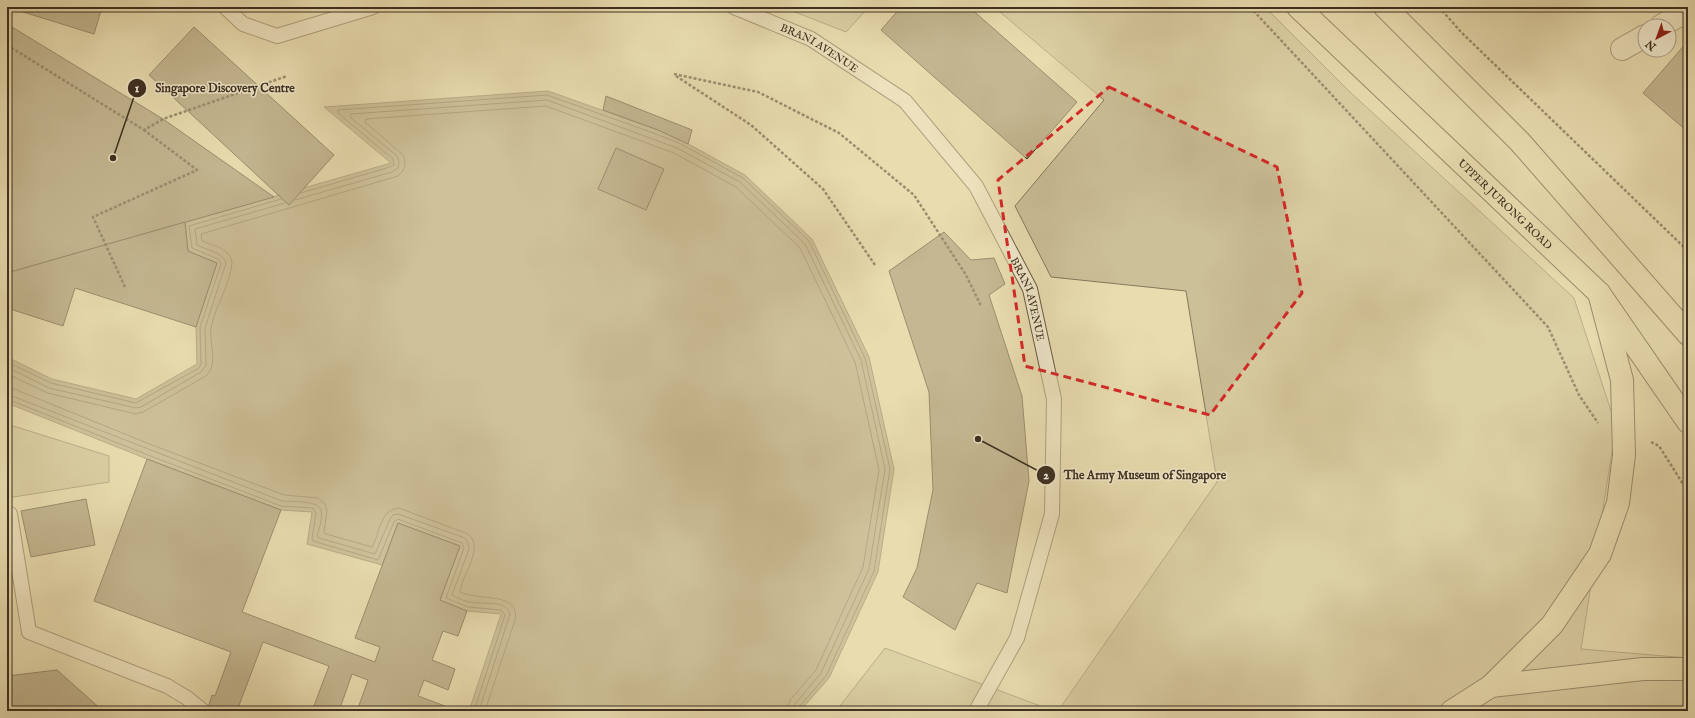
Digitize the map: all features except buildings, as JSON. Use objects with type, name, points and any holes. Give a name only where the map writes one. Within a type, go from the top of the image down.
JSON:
[{"type":"main road","name":"UPPER JURONG ROAD","points":[[1298,7],[1599,293],[1688,422]]},
{"type":"main road","points":[[1385,7],[1520,142],[1688,334]]},
{"type":"main road","points":[[1452,711],[1491,686],[1552,625],[1600,554],[1618,503],[1624,455],[1622,380],[1599,293]]},
{"type":"main road","points":[[1491,686],[1643,669],[1688,669]]},
{"type":"street","points":[[1674,18],[1688,10]]},
{"type":"street","points":[[1622,49],[1637,41]]},
{"type":"lane","points":[[225,7],[243,24],[278,36],[374,7]]},
{"type":"lane","name":"BRANI AVENUE","points":[[734,7],[811,39],[905,101],[976,186],[1030,289],[1054,399],[1052,514],[1017,638],[976,711]]},
{"type":"lane","points":[[10,514],[29,632],[167,686],[187,698],[203,711]]},
{"type":"path","points":[[1250,7],[1548,327],[1579,395],[1600,426]]},
{"type":"path","points":[[1438,7],[1462,33],[1688,250]]},
{"type":"path","points":[[7,45],[144,130],[197,170],[93,217],[124,287]]},
{"type":"path","points":[[875,265],[823,189],[751,125],[674,74],[758,92],[838,133],[914,195],[966,275],[981,306]]},
{"type":"path","points":[[144,130],[163,119],[287,76]]},
{"type":"path","points":[[1651,442],[1659,446],[1688,492]]},
{"type":"highlighted area","points":[[1109,87],[1277,167],[1302,293],[1210,415],[1025,366],[998,180]]},
{"type":"shaded area","points":[[782,7],[869,7],[846,32]]},
{"type":"shaded area","points":[[994,7],[1265,7],[1349,91],[1574,298],[1616,426],[1581,649],[1688,658],[1688,711],[1058,711],[1217,482],[1186,291],[1051,277],[1015,206],[1104,100]]},
{"type":"shaded area","points":[[7,424],[109,456],[109,482],[7,498]]},
{"type":"shaded area","points":[[885,648],[1054,711],[836,711]]},
{"type":"water","points":[[548,91],[658,130],[681,140],[745,175],[812,239],[869,357],[894,469],[878,572],[829,678],[800,711],[469,711],[501,614],[467,611],[440,600],[460,546],[398,523],[382,565],[307,544],[312,512],[281,510],[147,459],[7,403],[7,357],[52,379],[136,399],[197,364],[196,327],[217,263],[188,251],[185,222],[391,163],[324,107]]},
{"type":"place","name":"Singapore Discovery Centre","points":[[113,158]]},
{"type":"place","name":"The Army Museum of Singapore","points":[[978,439]]}]
